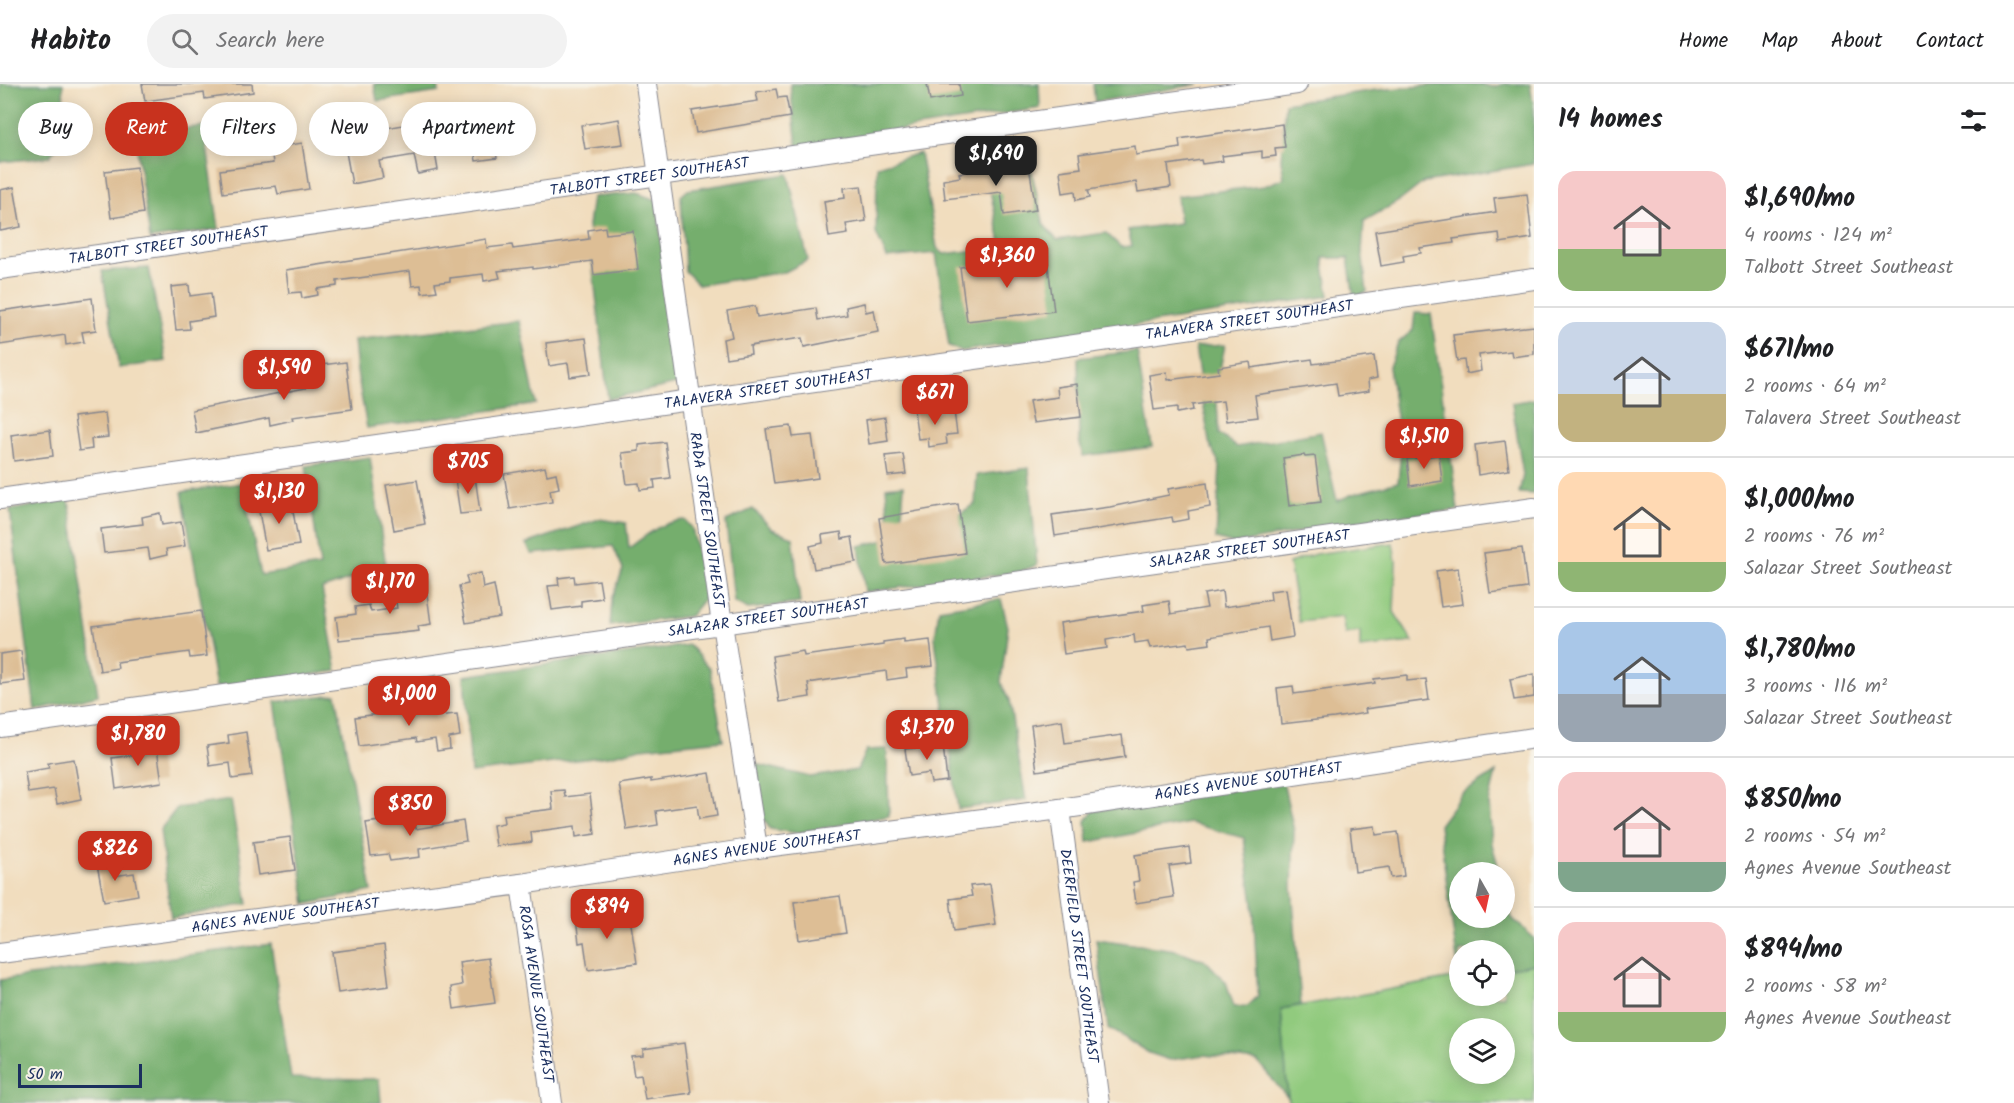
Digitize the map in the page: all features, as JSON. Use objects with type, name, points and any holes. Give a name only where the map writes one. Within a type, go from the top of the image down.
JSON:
[{"type":"street","name":"RADA STREET SOUTHEAST","points":[[646,84],[722,624],[757,848]]},
{"type":"street","name":"TALBOTT STREET SOUTHEAST","points":[[0,268],[1297,84]]},
{"type":"street","name":"TALAVERA STREET SOUTHEAST","points":[[0,499],[1534,279]]},
{"type":"street","name":"SALAZAR STREET SOUTHEAST","points":[[0,727],[1534,508]]},
{"type":"street","name":"AGNES AVENUE SOUTHEAST","points":[[0,953],[521,884],[757,848],[1060,809],[1534,738]]},
{"type":"street","name":"DEERFIELD STREET SOUTHEAST","points":[[1060,809],[1099,1103]]},
{"type":"street","name":"ROSA AVENUE SOUTHEAST","points":[[521,884],[552,1103]]},
{"type":"green space","points":[[0,84],[63,84],[64,102],[18,102],[18,156],[50,156],[0,162]]},
{"type":"green space","points":[[374,84],[438,84],[439,92],[377,101]]},
{"type":"green space","points":[[790,84],[1039,84],[1040,108],[797,146]]},
{"type":"green space","points":[[1093,84],[1199,84],[1095,102]]},
{"type":"green space","points":[[1480,84],[1492,87],[1505,84],[1530,84],[1534,111],[1533,164],[1424,182],[1401,200],[1364,221],[1362,252],[1367,292],[1354,298],[1348,258],[1323,258],[1329,296],[962,351],[949,347],[936,253],[887,258],[876,233],[877,166],[920,153],[937,248],[944,254],[1002,247],[981,148],[1024,140],[1044,225],[1057,240],[1106,233],[1121,247],[1132,246],[1128,230],[1180,223],[1177,196],[1264,186],[1284,178],[1281,160],[1285,103],[1376,90]]},
{"type":"green space","points":[[200,127],[200,156],[208,156],[219,229],[150,239],[138,156],[188,156],[188,128]]},
{"type":"green space","points":[[788,174],[808,260],[785,272],[699,285],[685,271],[681,196],[688,190]]},
{"type":"green space","points":[[636,193],[657,200],[677,384],[608,399],[588,226],[592,197]]},
{"type":"green space","points":[[149,268],[166,361],[119,368],[102,271]]},
{"type":"green space","points":[[1415,313],[1431,314],[1458,510],[1370,519],[1234,544],[1216,539],[1220,466],[1209,442],[1195,347],[1225,345],[1216,388],[1219,434],[1237,447],[1321,432],[1337,501],[1353,494],[1398,482],[1401,451],[1389,367],[1398,343],[1413,330]]},
{"type":"green space","points":[[519,321],[536,404],[367,428],[354,340]]},
{"type":"green space","points":[[1137,351],[1152,447],[1083,456],[1079,440],[1078,358]]},
{"type":"green space","points":[[1534,399],[1534,494],[1519,493],[1523,475],[1512,403]]},
{"type":"green space","points":[[370,457],[386,567],[322,589],[337,671],[216,687],[182,492],[242,483],[261,575],[320,566],[306,466]]},
{"type":"green space","points":[[1029,468],[1037,565],[1019,572],[865,592],[859,546],[890,539],[886,487],[904,485],[901,530],[928,534],[975,504],[977,475]]},
{"type":"green space","points":[[69,500],[98,695],[35,710],[10,510]]},
{"type":"green space","points":[[753,509],[772,529],[793,537],[800,603],[748,609],[734,602],[726,521]]},
{"type":"green space","points":[[599,519],[626,523],[629,548],[662,526],[685,520],[692,528],[707,595],[690,616],[610,626],[612,600],[623,569],[613,546],[532,554],[526,544]]},
{"type":"green space","points":[[1393,543],[1396,561],[1394,612],[1413,642],[1360,648],[1360,632],[1345,634],[1342,617],[1299,622],[1289,563],[1315,554]]},
{"type":"green space","points":[[1001,599],[1008,627],[1001,682],[1009,701],[1026,800],[958,809],[935,639],[939,609]]},
{"type":"green space","points":[[689,645],[710,669],[723,740],[641,748],[609,756],[471,773],[464,676]]},
{"type":"green space","points":[[336,694],[372,891],[306,904],[275,702]]},
{"type":"green space","points":[[887,749],[889,816],[797,833],[770,829],[763,818],[756,764],[810,777],[857,770],[866,750]]},
{"type":"green space","points":[[1496,772],[1489,803],[1492,844],[1497,862],[1449,862],[1449,900],[1439,825],[1462,794]]},
{"type":"green space","points":[[1283,782],[1294,831],[1292,887],[1301,1005],[1281,1009],[1288,1098],[1257,1061],[1204,1055],[1170,1060],[1149,1053],[1108,1028],[1096,939],[1176,950],[1206,961],[1226,982],[1234,1007],[1248,1006],[1258,996],[1253,904],[1244,838],[1190,823],[1088,842],[1086,821],[1093,811]]},
{"type":"green space","points":[[231,800],[248,904],[171,918],[160,830],[177,808]]},
{"type":"green space","points":[[1515,921],[1534,938],[1534,964],[1515,967],[1515,940],[1454,940],[1453,928],[1515,928]]},
{"type":"green space","points":[[271,944],[291,1078],[379,1079],[381,1103],[0,1103],[0,980]]},
{"type":"green space","points":[[1534,964],[1534,1103],[1288,1103],[1281,1009],[1449,979],[1449,1006],[1515,1006],[1515,967]]},
{"type":"building","points":[[142,84],[252,84],[253,92],[205,99],[204,93],[145,101]]},
{"type":"building","points":[[927,84],[959,84],[961,96],[930,101]]},
{"type":"building","points":[[776,89],[778,98],[786,97],[790,117],[696,133],[692,111],[758,101],[756,92]]},
{"type":"building","points":[[619,119],[623,144],[585,149],[581,125]]},
{"type":"building","points":[[1282,124],[1285,147],[1275,148],[1276,156],[1262,158],[1262,151],[1222,156],[1223,161],[1202,164],[1201,160],[1168,165],[1171,187],[1138,192],[1136,182],[1088,190],[1090,197],[1076,200],[1075,191],[1063,193],[1060,171],[1081,168],[1079,154],[1135,146],[1136,155],[1180,148],[1179,139]]},
{"type":"building","points":[[401,125],[401,156],[408,156],[379,161],[383,178],[352,184],[347,156],[389,156],[389,128]]},
{"type":"building","points":[[302,143],[309,189],[278,194],[276,186],[223,193],[220,170],[273,163],[272,156],[297,156],[297,144]]},
{"type":"building","points":[[414,156],[436,156],[438,170],[418,174]]},
{"type":"building","points":[[475,156],[497,156],[497,158],[476,161]]},
{"type":"building","points":[[1015,163],[1016,168],[1029,166],[1036,210],[1004,215],[1001,192],[945,199],[943,180],[960,177],[959,173]]},
{"type":"building","points":[[137,167],[143,213],[111,218],[105,171]]},
{"type":"building","points":[[861,186],[866,221],[846,224],[848,234],[829,237],[824,201],[845,198],[844,188]]},
{"type":"building","points":[[14,187],[21,227],[0,231],[0,190]]},
{"type":"building","points":[[1527,194],[1532,238],[1500,243],[1499,233],[1453,239],[1454,243],[1420,248],[1421,253],[1403,256],[1404,262],[1381,266],[1375,231],[1496,212],[1494,198]]},
{"type":"building","points":[[605,227],[606,234],[633,231],[638,269],[594,275],[592,261],[533,269],[533,267],[498,271],[500,278],[484,281],[483,274],[450,278],[450,281],[435,283],[437,291],[422,293],[421,285],[412,286],[410,271],[337,281],[337,286],[317,289],[318,295],[302,298],[301,292],[289,293],[286,270],[486,239],[487,248],[512,245],[513,249],[589,239],[588,230]]},
{"type":"building","points":[[1047,258],[1054,311],[967,321],[960,267]]},
{"type":"building","points":[[189,285],[190,296],[211,293],[214,317],[189,321],[190,329],[176,330],[171,287]]},
{"type":"building","points":[[92,298],[96,330],[82,332],[84,342],[66,345],[65,335],[0,345],[0,311]]},
{"type":"building","points":[[864,303],[866,312],[874,310],[878,332],[804,347],[802,338],[750,346],[751,354],[726,358],[723,339],[732,337],[727,311],[755,306],[757,317],[816,308],[818,320],[847,315],[846,307]]},
{"type":"building","points":[[1534,326],[1534,354],[1512,357],[1511,351],[1479,355],[1481,371],[1466,374],[1464,360],[1457,361],[1453,335]]},
{"type":"building","points":[[586,338],[591,374],[570,377],[568,363],[549,366],[546,343]]},
{"type":"building","points":[[1374,356],[1377,378],[1368,380],[1369,391],[1338,396],[1336,383],[1255,395],[1258,417],[1226,421],[1223,401],[1192,405],[1193,410],[1177,413],[1177,407],[1154,410],[1149,375],[1167,372],[1168,380],[1219,373],[1218,367],[1250,362],[1251,368],[1312,359],[1313,364]]},
{"type":"building","points":[[346,362],[352,409],[292,417],[293,420],[270,425],[269,418],[196,433],[192,410],[306,388],[304,367]]},
{"type":"building","points":[[1077,384],[1081,417],[1033,423],[1029,401],[1058,397],[1057,387]]},
{"type":"building","points":[[934,408],[934,413],[954,411],[957,434],[946,435],[947,444],[929,447],[928,438],[918,439],[914,410]]},
{"type":"building","points":[[105,413],[108,437],[91,439],[92,449],[79,451],[74,417]]},
{"type":"building","points":[[885,417],[888,441],[869,444],[866,420]]},
{"type":"building","points":[[791,426],[793,437],[812,435],[818,478],[774,484],[766,429]]},
{"type":"building","points":[[50,430],[53,456],[14,461],[11,435]]},
{"type":"building","points":[[1505,441],[1509,470],[1478,475],[1475,445]]},
{"type":"building","points":[[665,442],[670,478],[654,480],[655,488],[640,490],[639,483],[627,484],[622,453],[639,451],[639,445]]},
{"type":"building","points":[[903,454],[906,474],[888,476],[885,456]]},
{"type":"building","points":[[1304,455],[1305,457],[1315,456],[1321,502],[1289,506],[1283,458]]},
{"type":"building","points":[[1439,455],[1442,481],[1410,486],[1407,459]]},
{"type":"building","points":[[545,467],[547,475],[556,473],[559,488],[550,490],[552,502],[510,509],[504,474]]},
{"type":"building","points":[[475,476],[480,512],[460,514],[455,479]]},
{"type":"building","points":[[417,480],[425,524],[394,530],[386,485]]},
{"type":"building","points":[[1207,483],[1210,507],[1188,511],[1189,519],[1173,522],[1172,517],[1055,536],[1052,515],[1110,507],[1169,495],[1168,489]]},
{"type":"building","points":[[291,500],[299,545],[266,550],[258,506]]},
{"type":"building","points":[[958,504],[965,553],[886,564],[879,518]]},
{"type":"building","points":[[160,513],[162,525],[181,522],[185,546],[166,549],[167,555],[150,559],[148,548],[104,553],[101,529],[143,524],[142,517]]},
{"type":"building","points":[[841,532],[842,539],[852,537],[856,562],[814,569],[810,546],[823,543],[822,535]]},
{"type":"building","points":[[1522,548],[1527,588],[1490,593],[1484,553]]},
{"type":"building","points":[[1458,568],[1463,604],[1441,607],[1436,571]]},
{"type":"building","points":[[481,573],[483,588],[494,585],[500,617],[466,623],[459,586],[468,584],[466,576]]},
{"type":"building","points":[[574,576],[575,583],[599,580],[602,598],[581,601],[581,606],[552,610],[548,586],[559,585],[558,578]]},
{"type":"building","points":[[425,579],[431,624],[418,626],[419,631],[339,640],[336,617],[356,614],[355,607],[369,605],[371,612],[397,608],[393,584]]},
{"type":"building","points":[[1286,589],[1293,637],[1270,641],[1268,627],[1209,637],[1210,644],[1189,647],[1188,643],[1150,648],[1148,641],[1135,643],[1134,635],[1106,640],[1107,648],[1064,654],[1060,623],[1144,611],[1143,605],[1169,601],[1171,614],[1207,608],[1204,594],[1222,591],[1224,607],[1271,600],[1270,591]]},
{"type":"building","points":[[201,611],[207,656],[190,658],[189,652],[117,662],[118,668],[100,671],[93,626]]},
{"type":"building","points":[[904,639],[904,643],[930,640],[933,666],[906,669],[907,677],[887,680],[886,671],[808,683],[810,697],[779,702],[772,656],[803,651],[804,656],[883,645],[883,642]]},
{"type":"building","points":[[21,651],[25,681],[0,684],[0,654]]},
{"type":"building","points":[[1534,674],[1534,697],[1514,700],[1510,679]]},
{"type":"building","points":[[1407,675],[1407,681],[1426,679],[1429,700],[1365,709],[1366,713],[1281,724],[1277,688],[1293,686],[1294,694],[1375,683],[1374,679]]},
{"type":"building","points":[[435,703],[436,716],[457,714],[460,736],[449,738],[450,749],[437,751],[435,739],[417,742],[416,738],[359,746],[355,717],[413,710],[412,706]]},
{"type":"building","points":[[1062,720],[1065,743],[1122,735],[1125,757],[1037,771],[1031,725]]},
{"type":"building","points":[[246,732],[252,776],[232,779],[230,763],[210,766],[207,746],[229,743],[228,735]]},
{"type":"building","points":[[927,737],[928,746],[943,745],[947,781],[931,783],[929,773],[909,776],[905,749],[916,748],[914,739]]},
{"type":"building","points":[[156,742],[162,782],[116,789],[112,758],[134,755],[133,746]]},
{"type":"building","points":[[74,759],[81,799],[57,804],[54,789],[28,793],[25,772],[49,768],[48,763]]},
{"type":"building","points":[[710,773],[717,816],[699,819],[697,805],[656,811],[658,825],[627,830],[619,784],[651,779],[651,782]]},
{"type":"building","points":[[564,790],[565,797],[590,794],[595,834],[576,837],[575,826],[531,832],[532,842],[496,846],[493,825],[504,823],[503,815],[553,809],[551,791]]},
{"type":"building","points":[[414,816],[416,829],[463,821],[466,841],[419,849],[420,857],[390,861],[388,854],[371,856],[366,823]]},
{"type":"building","points":[[1375,826],[1376,835],[1398,832],[1404,876],[1391,878],[1389,867],[1355,872],[1350,829]]},
{"type":"building","points":[[290,837],[295,870],[258,875],[253,842]]},
{"type":"building","points":[[1189,847],[1191,863],[1169,866],[1174,897],[1136,903],[1133,882],[1139,881],[1135,855]]},
{"type":"building","points":[[110,856],[114,876],[134,873],[138,895],[104,901],[96,859]]},
{"type":"building","points":[[990,884],[996,925],[954,931],[950,899],[972,896],[970,886]]},
{"type":"building","points":[[840,896],[846,933],[799,940],[794,902]]},
{"type":"building","points":[[629,911],[637,963],[588,970],[584,942],[579,943],[576,919]]},
{"type":"building","points":[[384,945],[389,986],[338,993],[332,952]]},
{"type":"building","points":[[488,958],[495,1003],[454,1009],[451,987],[462,985],[459,962]]},
{"type":"building","points":[[684,1043],[691,1093],[645,1099],[641,1075],[634,1076],[631,1056],[643,1055],[643,1049]]}]
